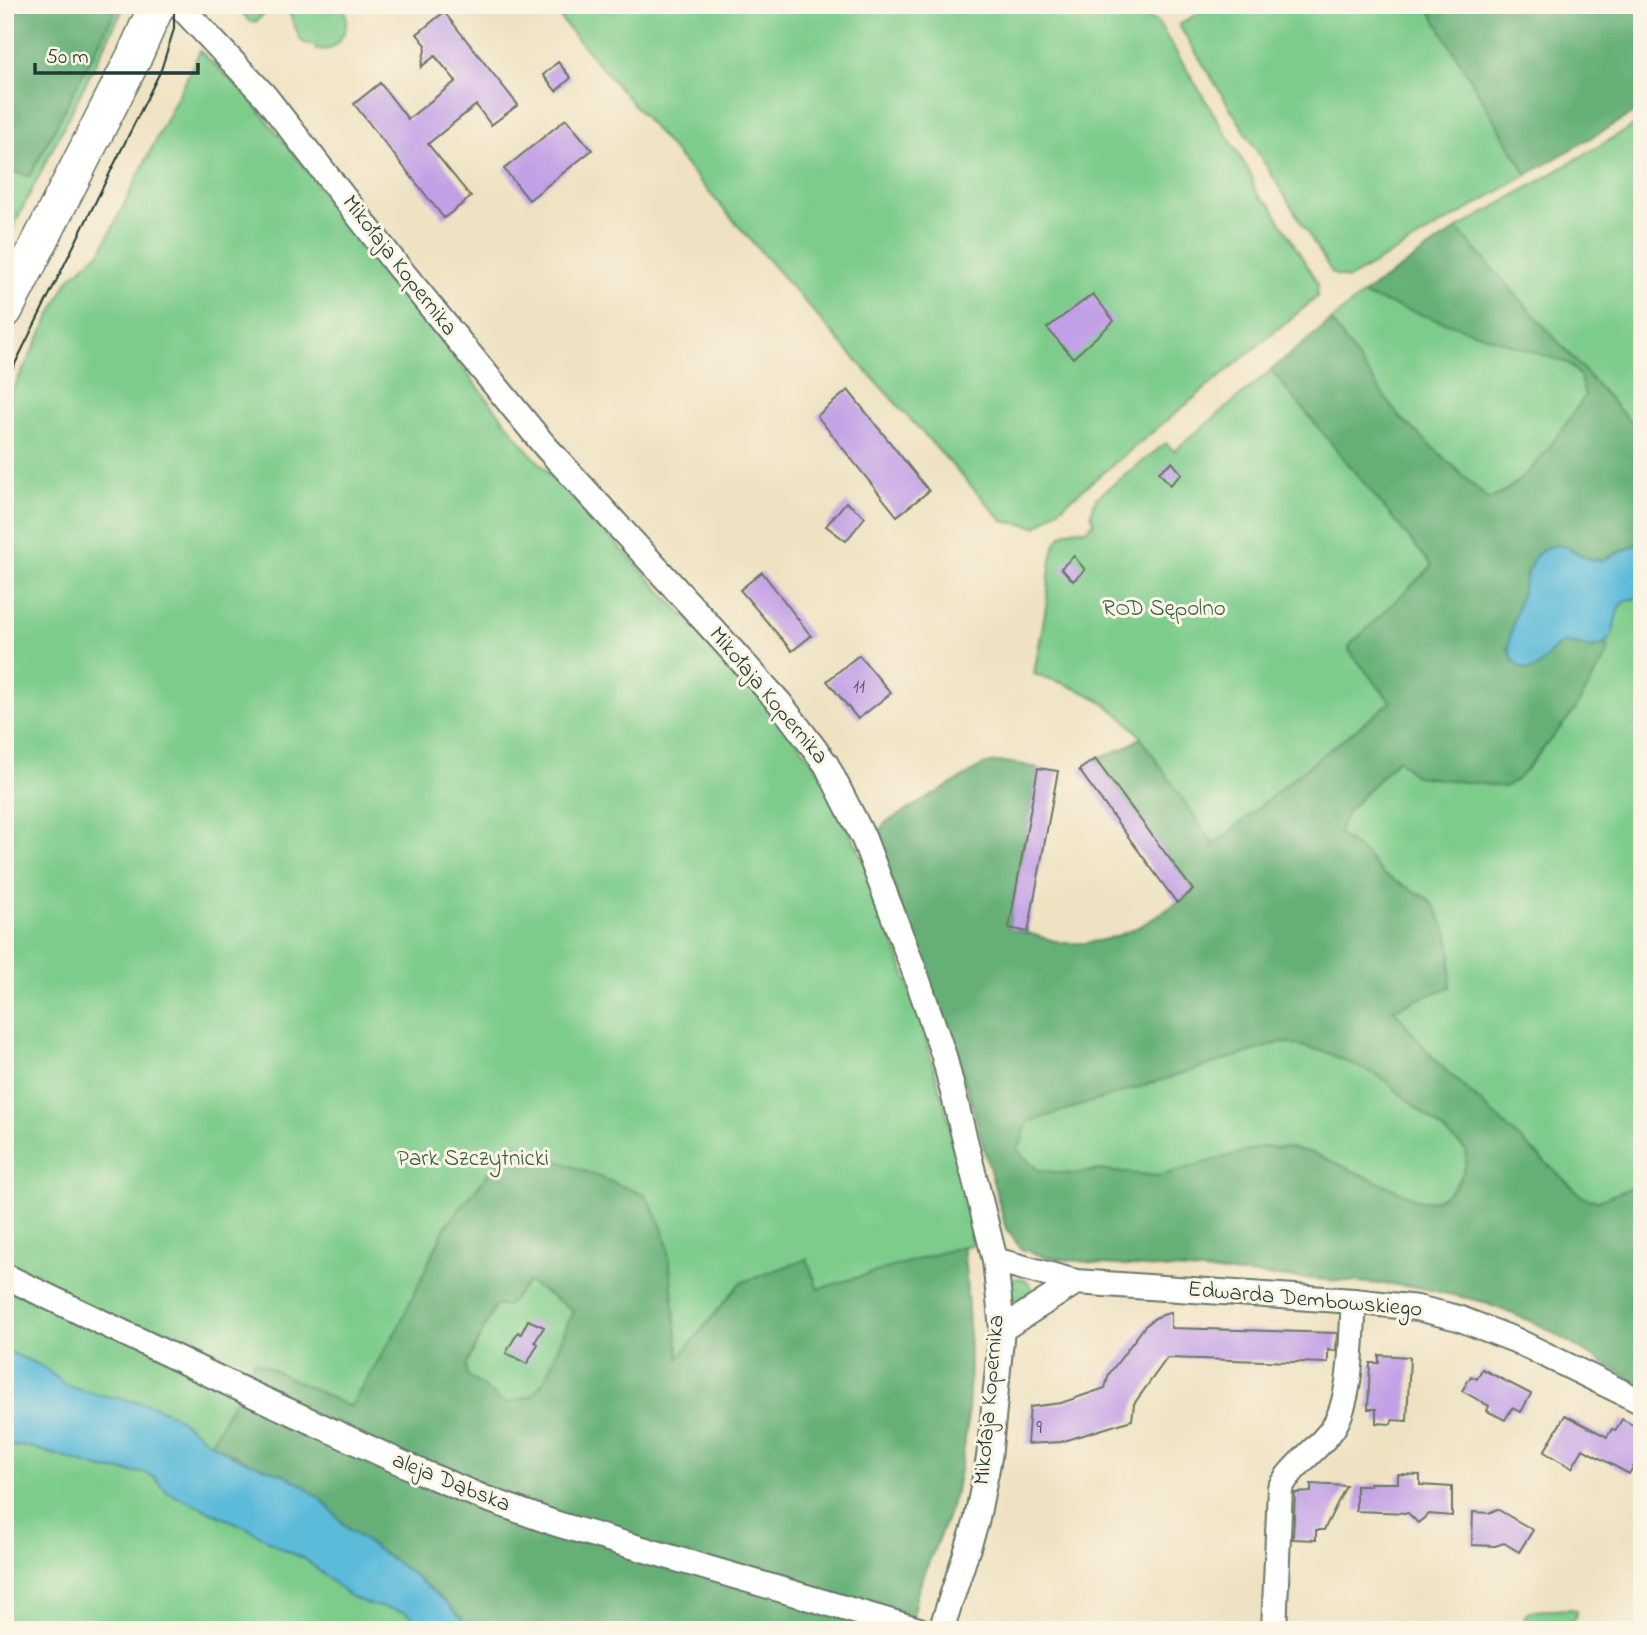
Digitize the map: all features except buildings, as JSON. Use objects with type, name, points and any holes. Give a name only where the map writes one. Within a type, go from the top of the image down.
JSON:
[{"type":"main road","points":[[5,310],[134,57],[157,5]]},
{"type":"street","name":"Mikołaja Kopernika","points":[[179,5],[268,100],[544,446],[764,684],[826,764],[864,839],[944,1056],[995,1260],[1002,1329],[989,1458],[976,1523],[941,1630]]},
{"type":"street","name":"Edwarda Dembowskiego","points":[[995,1260],[1076,1282],[1354,1301],[1417,1308],[1489,1329],[1516,1340],[1642,1402]]},
{"type":"street","name":"aleja Dąbska","points":[[5,1276],[244,1391],[484,1498],[557,1524],[919,1630]]},
{"type":"street","points":[[1002,1329],[1076,1282]]},
{"type":"street","points":[[1274,1630],[1280,1488],[1288,1474],[1332,1430],[1344,1406],[1354,1301]]},
{"type":"green space","points":[[5,5],[125,5],[5,243]]},
{"type":"green space","points":[[5,5],[112,5],[115,12],[30,176],[5,170]]},
{"type":"green space","points":[[243,5],[275,5],[255,22],[250,22],[244,15]]},
{"type":"green space","points":[[286,5],[344,6],[346,18],[343,35],[330,49],[316,50],[316,47],[300,39]]},
{"type":"green space","points":[[553,5],[1139,5],[1137,8],[1142,16],[1157,21],[1252,176],[1257,193],[1270,204],[1318,284],[1317,297],[1037,527],[1003,521],[734,221],[563,22]]},
{"type":"green space","points":[[1212,5],[1447,5],[1432,13],[1527,175],[1348,279],[1333,274],[1179,25]]},
{"type":"green space","points":[[1447,5],[1642,5],[1642,108],[1527,175],[1431,13]]},
{"type":"green space","name":"Park Szczytnicki","points":[[200,51],[247,95],[531,454],[768,704],[823,775],[868,869],[918,1012],[983,1241],[963,1247],[970,1375],[960,1472],[948,1515],[916,1598],[912,1630],[5,1630],[5,405],[69,279],[101,251]]},
{"type":"green space","name":"ROD Sępolno","points":[[1642,121],[1642,1386],[1540,1325],[1481,1301],[1412,1286],[1104,1264],[1046,1257],[1021,1249],[1006,1228],[973,1107],[937,1003],[885,823],[981,766],[1004,762],[1038,768],[1009,928],[1066,943],[1101,940],[1118,936],[1150,921],[1193,890],[1095,759],[1125,748],[1141,737],[1106,704],[1065,684],[1034,674],[1046,608],[1050,564],[1057,542],[1063,534],[1073,530],[1086,530],[1094,523],[1091,513],[1096,498],[1166,443],[1174,451],[1362,295],[1457,229]]},
{"type":"green space","points":[[1457,229],[1642,435],[1642,542],[1602,560],[1589,559],[1569,549],[1527,572],[1508,648],[1515,663],[1552,652],[1566,642],[1593,648],[1605,643],[1609,651],[1575,710],[1519,778],[1505,787],[1415,776],[1398,759],[1347,812],[1338,833],[1367,856],[1384,875],[1427,898],[1435,907],[1448,934],[1451,954],[1450,987],[1393,1009],[1435,1060],[1584,1198],[1598,1201],[1642,1183],[1642,1386],[1540,1325],[1481,1301],[1412,1286],[1104,1264],[1046,1257],[1021,1249],[1006,1228],[966,1083],[875,837],[885,823],[981,766],[1004,762],[1038,768],[1009,928],[1066,943],[1084,943],[1118,936],[1150,921],[1193,890],[1095,759],[1125,748],[1141,738],[1214,845],[1307,767],[1391,702],[1350,652],[1349,646],[1432,566],[1271,370],[1331,321],[1397,414],[1489,500],[1519,480],[1544,455],[1585,396],[1580,376],[1570,364],[1362,295]],"holes":[[[1282,1042],[1326,1052],[1382,1078],[1466,1150],[1464,1169],[1448,1193],[1440,1198],[1421,1201],[1313,1153],[1290,1148],[1261,1147],[1158,1176],[1097,1170],[1073,1174],[1038,1170],[1018,1151],[1028,1122]]]},
{"type":"green space","points":[[521,1146],[645,1195],[660,1221],[668,1247],[679,1358],[740,1283],[807,1259],[818,1289],[963,1246],[970,1375],[965,1440],[952,1502],[916,1598],[912,1630],[477,1630],[408,1571],[348,1529],[322,1500],[211,1443],[255,1361],[350,1407],[398,1328],[445,1227],[508,1149]],"holes":[[[528,1282],[573,1310],[546,1378],[532,1396],[505,1403],[467,1375],[466,1366],[495,1306],[507,1306]]]},
{"type":"green space","points":[[1017,1278],[1028,1282],[1033,1291],[1032,1300],[1018,1307],[1010,1304],[1010,1282]]},
{"type":"green space","points":[[1530,1611],[1576,1611],[1576,1616],[1565,1630],[1524,1630],[1525,1616]]},
{"type":"water","points":[[1642,542],[1642,598],[1623,603],[1610,638],[1605,643],[1586,647],[1564,643],[1555,648],[1534,669],[1528,670],[1517,664],[1510,652],[1510,639],[1523,587],[1535,556],[1547,548],[1559,546],[1589,559],[1602,560]]},
{"type":"water","points":[[5,1350],[42,1366],[67,1386],[148,1404],[172,1414],[233,1456],[285,1475],[301,1484],[322,1500],[348,1529],[408,1571],[477,1630],[431,1630],[405,1612],[371,1605],[349,1596],[305,1559],[280,1548],[249,1529],[167,1492],[154,1477],[145,1473],[103,1469],[30,1447],[14,1446],[5,1451]]},
{"type":"tram line","points":[[5,384],[161,70],[174,29],[174,5]]}]
